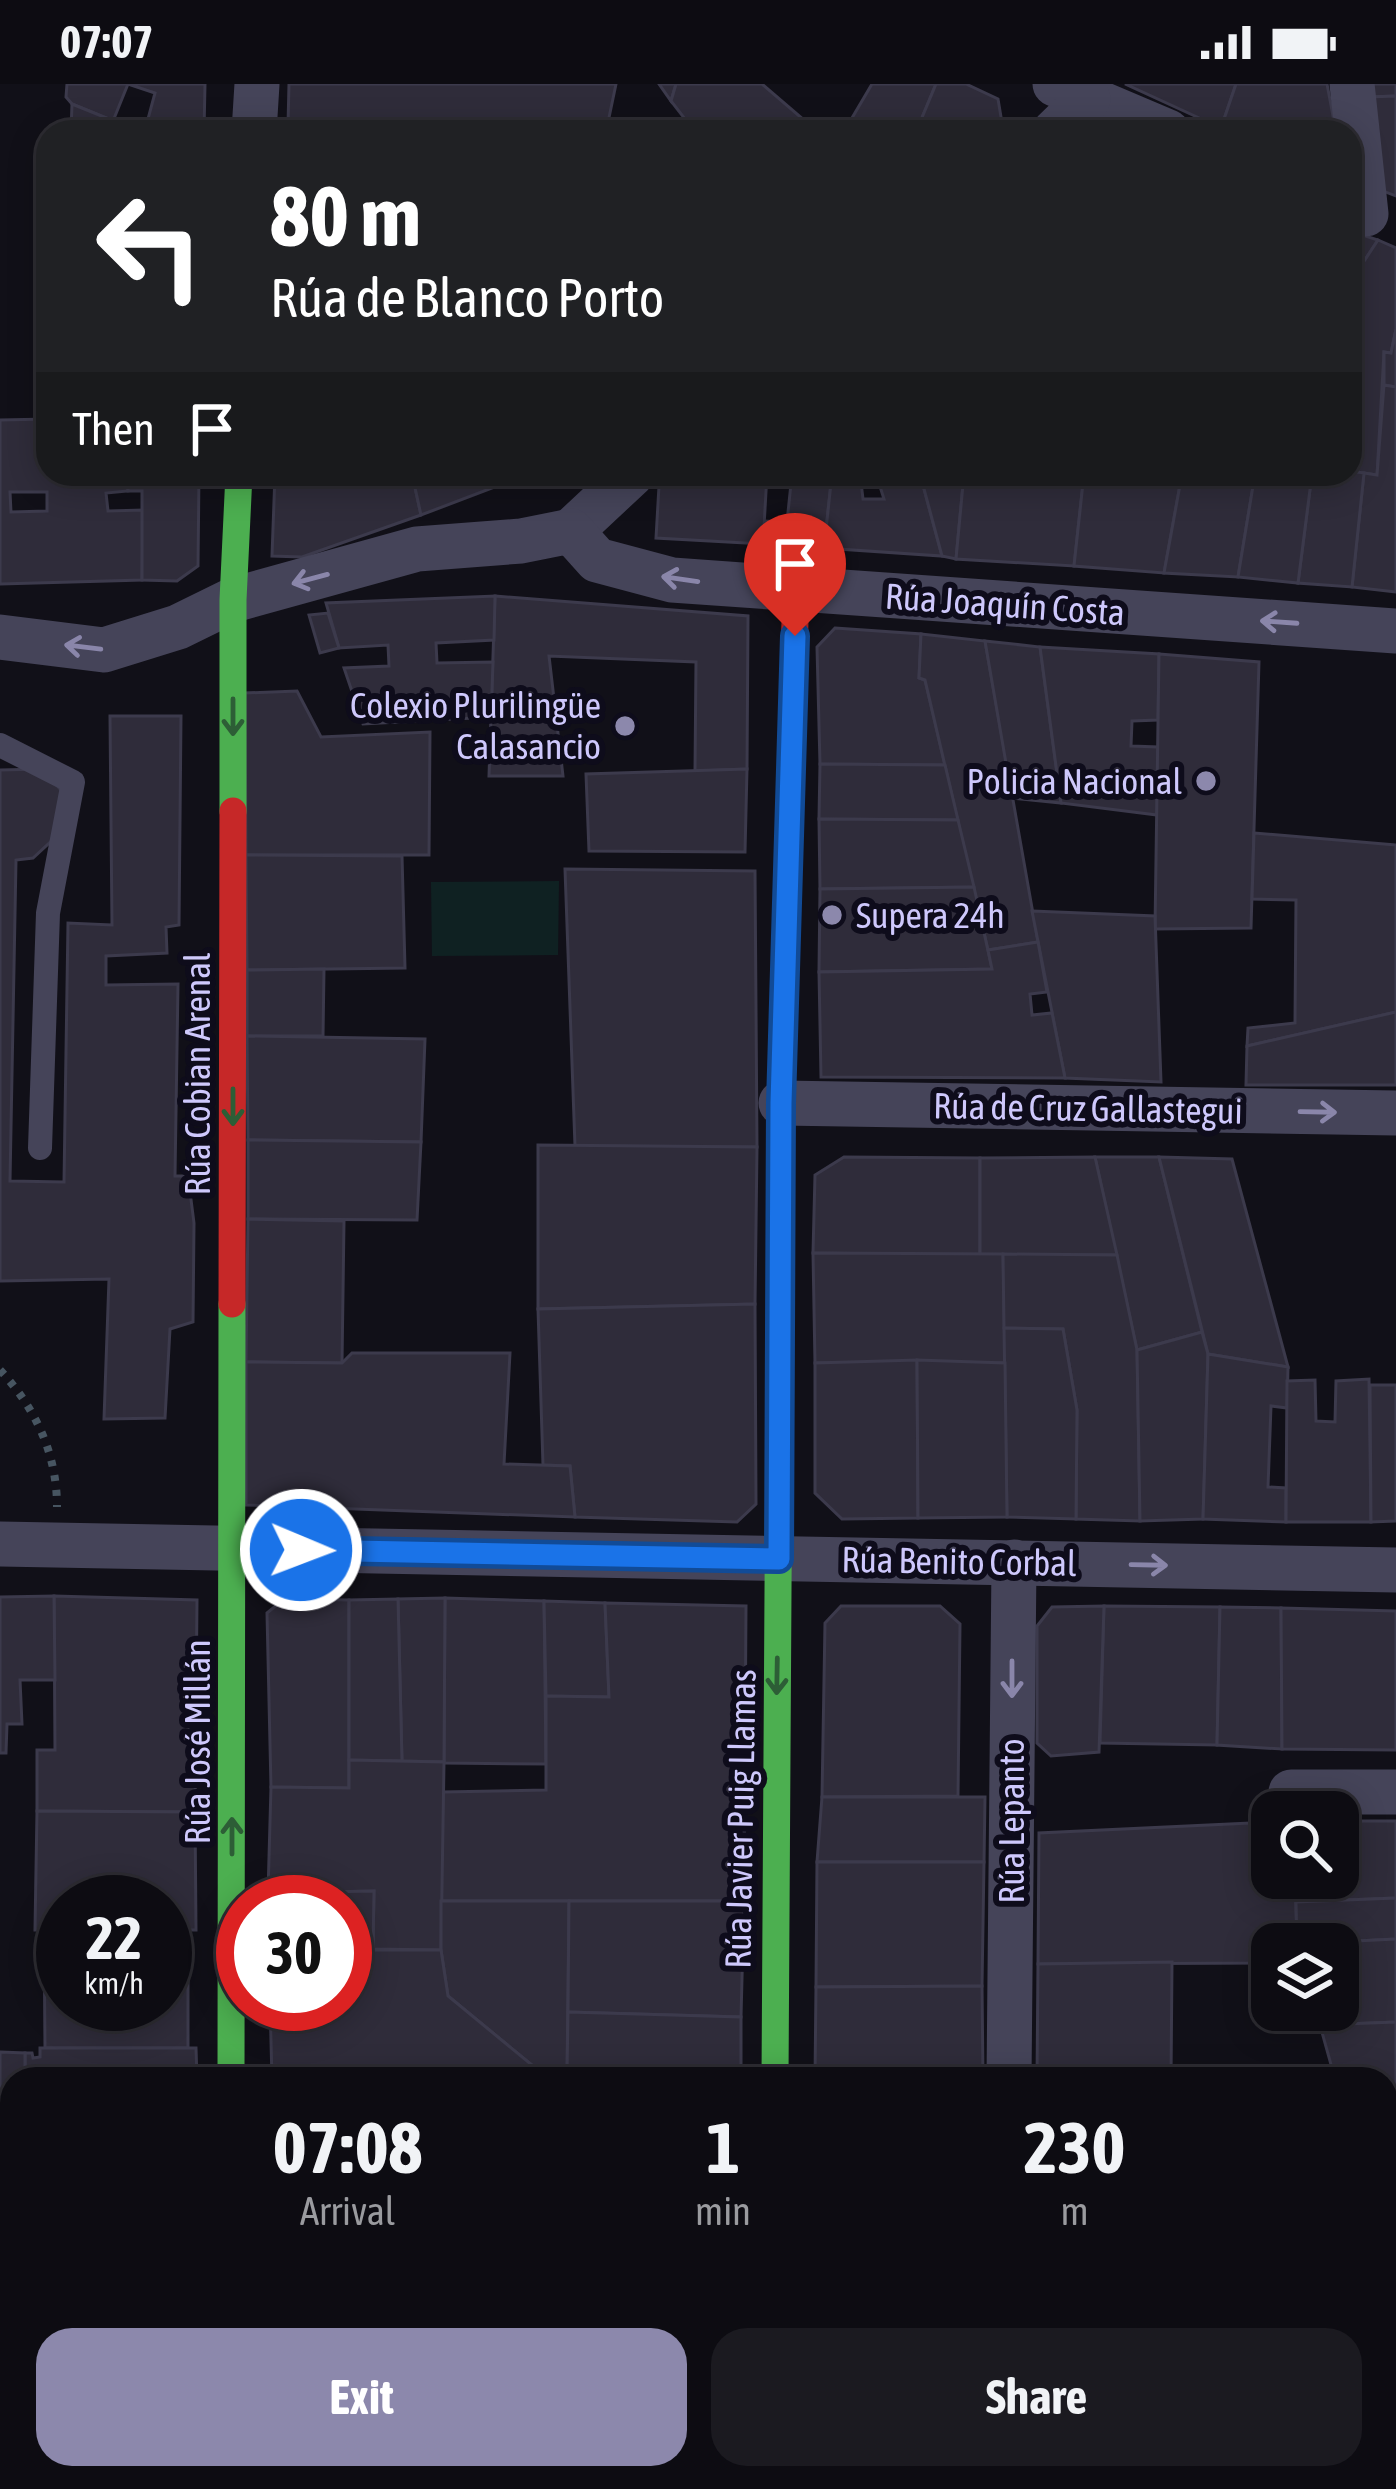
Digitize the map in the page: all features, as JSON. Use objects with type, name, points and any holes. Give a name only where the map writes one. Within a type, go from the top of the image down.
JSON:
[{"type":"street","points":[[254,120],[256,84]]},
{"type":"street","points":[[1352,84],[1357,120]]},
{"type":"street","points":[[1059,120],[1071,92],[1139,120]]},
{"type":"street","points":[[1362,157],[1370,215]]},
{"type":"street","name":"Rúa Cobian Arenal","points":[[234,1548],[232,600],[238,486]]},
{"type":"street","points":[[0,638],[104,650],[178,627],[232,600],[417,549],[521,541],[571,531],[619,486]]},
{"type":"street","name":"Rúa Joaquín Costa","points":[[571,531],[598,560],[672,580],[1396,631]]},
{"type":"street","name":"Rúa Javier Puig Llamas","points":[[775,2067],[781,1103],[796,589]]},
{"type":"street","name":"Rúa de Cruz Gallastegui","points":[[781,1103],[1396,1113]]},
{"type":"street","name":"Rúa Benito Corbal","points":[[0,1544],[1396,1570]]},
{"type":"street","name":"Rúa José Millán","points":[[231,2067],[234,1548]]},
{"type":"street","name":"Rúa Lepanto","points":[[1009,2067],[1014,1562]]},
{"type":"street","points":[[1359,1792],[1396,1792]]},
{"type":"lane","points":[[0,746],[73,782],[48,913],[40,1148]]},
{"type":"path","points":[[0,1370],[38,1422],[50,1452],[57,1483],[57,1545]]},
{"type":"shaded area","points":[[559,881],[558,955],[432,956],[431,882]]},
{"type":"building","points":[[67,84],[128,84],[113,120],[72,104],[66,97]]},
{"type":"building","points":[[128,84],[205,84],[204,120],[148,120],[155,93]]},
{"type":"building","points":[[289,84],[616,84],[608,120],[288,120]]},
{"type":"building","points":[[659,84],[676,84],[671,101]]},
{"type":"building","points":[[676,84],[762,84],[804,120],[686,120],[671,101]]},
{"type":"building","points":[[872,84],[936,84],[921,120],[852,118]]},
{"type":"building","points":[[936,84],[966,84],[998,99],[1002,120],[921,120]]},
{"type":"building","points":[[1125,84],[1236,84],[1224,120],[1204,120]]},
{"type":"building","points":[[1236,84],[1327,84],[1334,120],[1224,120]]},
{"type":"building","points":[[1366,84],[1396,84],[1396,96],[1368,97]]},
{"type":"building","points":[[1396,96],[1396,196],[1375,188],[1368,97]]},
{"type":"building","points":[[72,104],[112,120],[71,120]]},
{"type":"building","points":[[1362,235],[1378,240],[1362,264]]},
{"type":"building","points":[[1378,240],[1396,248],[1396,329],[1391,353],[1384,352],[1377,475],[1362,473],[1362,264]]},
{"type":"building","points":[[1396,329],[1396,387],[1384,385],[1384,352],[1391,353]]},
{"type":"building","points":[[1384,385],[1396,387],[1396,592],[1352,587],[1364,473],[1377,475]]},
{"type":"building","points":[[36,419],[36,486],[128,486],[128,491],[106,493],[108,511],[143,510],[142,580],[0,584],[0,420]],"holes":[[[10,492],[47,492],[47,511],[11,512]]]},
{"type":"building","points":[[1364,473],[1352,587],[1298,583],[1310,486],[1362,486]]},
{"type":"building","points":[[128,486],[199,486],[198,566],[177,581],[142,580],[142,491],[128,491]]},
{"type":"building","points":[[275,486],[415,486],[421,515],[302,557],[272,556]]},
{"type":"building","points":[[415,486],[497,486],[421,515]]},
{"type":"building","points":[[659,486],[766,486],[763,544],[656,538]]},
{"type":"building","points":[[791,486],[831,486],[824,548],[763,544],[765,521],[787,522]]},
{"type":"building","points":[[831,486],[861,486],[863,499],[884,499],[880,486],[923,486],[942,556],[824,548]]},
{"type":"building","points":[[923,486],[963,486],[956,559],[942,556]]},
{"type":"building","points":[[963,486],[1083,486],[1074,566],[956,559]]},
{"type":"building","points":[[1083,486],[1180,486],[1164,573],[1074,566]]},
{"type":"building","points":[[1180,486],[1253,486],[1238,577],[1164,573]]},
{"type":"building","points":[[1253,486],[1310,486],[1298,583],[1238,577]]},
{"type":"building","points":[[495,596],[748,616],[747,769],[695,771],[696,662],[549,656],[563,776],[489,776]]},
{"type":"building","points":[[495,596],[494,640],[436,643],[437,663],[493,662],[491,717],[363,724],[344,668],[389,666],[388,645],[339,648],[326,603]]},
{"type":"building","points":[[328,613],[339,648],[320,653],[309,615]]},
{"type":"building","points":[[835,628],[921,634],[919,678],[925,680],[945,765],[820,764],[817,647]]},
{"type":"building","points":[[921,634],[985,641],[1038,942],[988,950],[925,680],[919,678]]},
{"type":"building","points":[[985,641],[1040,647],[1061,803],[1012,798]]},
{"type":"building","points":[[1040,647],[1159,654],[1158,720],[1132,721],[1131,746],[1158,747],[1157,815],[1061,803]]},
{"type":"building","name":"Policia Nacional","points":[[1159,654],[1259,662],[1251,928],[1155,929]]},
{"type":"building","points":[[297,691],[321,737],[430,732],[429,855],[246,855],[245,693]]},
{"type":"building","points":[[110,716],[181,716],[179,925],[166,927],[167,953],[106,956],[106,985],[178,984],[175,1176],[188,1176],[194,1223],[193,1322],[170,1329],[165,1418],[104,1419],[109,1279],[0,1281],[0,770],[42,769],[61,790],[61,832],[33,858],[16,860],[10,1181],[64,1182],[68,923],[112,925]]},
{"type":"building","points":[[820,764],[945,765],[958,820],[819,819]]},
{"type":"building","points":[[747,769],[745,852],[589,851],[586,774]]},
{"type":"building","points":[[819,819],[958,820],[974,887],[820,889]]},
{"type":"building","points":[[1254,833],[1396,845],[1396,1012],[1247,1046],[1248,1028],[1295,1023],[1296,900],[1252,899]]},
{"type":"building","points":[[246,855],[402,856],[405,968],[247,970]]},
{"type":"building","points":[[565,869],[755,871],[757,1147],[575,1146]]},
{"type":"building","points":[[974,887],[992,969],[819,972],[820,889]]},
{"type":"building","points":[[1032,911],[1155,916],[1161,1082],[1065,1078]]},
{"type":"building","points":[[1038,942],[1047,992],[1030,994],[1032,1015],[1052,1013],[1065,1078],[821,1077],[819,972],[992,969],[988,950]]},
{"type":"building","points":[[324,969],[323,1036],[247,1036],[247,970]]},
{"type":"building","points":[[1396,1012],[1396,1085],[1246,1085],[1247,1046]]},
{"type":"building","points":[[247,1036],[425,1039],[421,1142],[248,1140]]},
{"type":"building","points":[[248,1140],[421,1142],[417,1220],[248,1219]]},
{"type":"building","points":[[538,1145],[757,1147],[755,1304],[538,1309]]},
{"type":"building","points":[[844,1157],[980,1158],[980,1255],[813,1253],[815,1175]]},
{"type":"building","points":[[1095,1157],[1159,1157],[1202,1332],[1137,1350]]},
{"type":"building","points":[[1095,1157],[1117,1255],[980,1255],[980,1158]]},
{"type":"building","points":[[1159,1157],[1232,1159],[1288,1367],[1208,1354]]},
{"type":"building","points":[[248,1219],[344,1221],[342,1363],[246,1362]]},
{"type":"building","points":[[813,1253],[1003,1254],[1005,1363],[815,1363]]},
{"type":"building","points":[[1003,1254],[1117,1255],[1137,1350],[1140,1521],[1076,1519],[1077,1410],[1063,1329],[1004,1328]]},
{"type":"building","points":[[755,1304],[756,1504],[737,1522],[575,1517],[570,1466],[543,1465],[538,1309]]},
{"type":"building","points":[[1004,1328],[1063,1329],[1077,1410],[1076,1519],[1007,1517]]},
{"type":"building","points":[[1202,1332],[1208,1354],[1203,1519],[1140,1521],[1137,1350]]},
{"type":"building","points":[[352,1353],[510,1353],[504,1464],[570,1466],[575,1517],[246,1505],[246,1362],[342,1363]]},
{"type":"building","points":[[1208,1354],[1288,1367],[1287,1408],[1271,1406],[1268,1487],[1286,1488],[1286,1522],[1203,1519]]},
{"type":"building","points":[[917,1360],[918,1518],[842,1519],[815,1493],[815,1363]]},
{"type":"building","points":[[917,1360],[1005,1363],[1007,1517],[918,1518]]},
{"type":"building","points":[[1369,1379],[1371,1522],[1286,1522],[1287,1381],[1315,1380],[1316,1421],[1335,1422],[1336,1381]]},
{"type":"building","points":[[1370,1385],[1396,1385],[1396,1521],[1371,1522]]},
{"type":"building","points":[[54,1596],[197,1600],[195,1812],[37,1811],[37,1750],[55,1750]]},
{"type":"building","points":[[54,1596],[55,1680],[20,1680],[22,1724],[7,1724],[6,1753],[0,1753],[0,1597]]},
{"type":"building","points":[[445,1598],[544,1601],[546,1764],[444,1763]]},
{"type":"building","points":[[445,1598],[444,1762],[402,1761],[398,1599]]},
{"type":"building","points":[[284,1599],[349,1600],[349,1788],[271,1787],[267,1613]]},
{"type":"building","points":[[398,1599],[402,1761],[349,1760],[349,1600]]},
{"type":"building","points":[[544,1601],[605,1603],[609,1697],[546,1696]]},
{"type":"building","points":[[605,1603],[746,1606],[744,1901],[441,1901],[443,1792],[546,1790],[546,1696],[609,1697]]},
{"type":"building","points":[[841,1606],[940,1606],[960,1624],[958,1796],[822,1797],[825,1623]]},
{"type":"building","points":[[1104,1606],[1220,1607],[1217,1745],[1100,1743]]},
{"type":"building","points":[[1104,1606],[1099,1752],[1051,1756],[1037,1743],[1037,1626],[1052,1607]]},
{"type":"building","points":[[1220,1607],[1281,1608],[1282,1749],[1217,1745]]},
{"type":"building","points":[[1281,1608],[1396,1611],[1396,1750],[1282,1749]]},
{"type":"building","points":[[349,1760],[444,1762],[441,1950],[373,1949],[372,1875],[269,1875],[271,1787],[349,1788]]},
{"type":"building","points":[[822,1797],[985,1797],[984,1862],[817,1862]]},
{"type":"building","points":[[37,1811],[195,1812],[196,1930],[192,1930],[192,1875],[36,1875],[35,1930]]},
{"type":"building","points":[[1359,1821],[1396,1821],[1396,1898],[1296,1902],[1359,1899]]},
{"type":"building","points":[[1251,1823],[1251,1899],[1296,1899],[1296,1923],[1251,1923],[1251,1963],[1038,1964],[1039,1833]]},
{"type":"building","points":[[817,1862],[984,1862],[982,1986],[816,1987]]},
{"type":"building","points":[[1396,1898],[1396,1939],[1359,1941],[1359,1923],[1296,1923],[1296,1902]]},
{"type":"building","points":[[441,1901],[569,1901],[567,2067],[534,2067],[448,1996],[441,1950]]},
{"type":"building","points":[[569,1901],[744,1901],[741,2017],[568,2012]]},
{"type":"building","points":[[1396,1939],[1396,2022],[1359,2023],[1359,1941]]},
{"type":"building","points":[[372,1950],[441,1950],[448,1996],[534,2067],[272,2067],[271,2031],[372,2031]]},
{"type":"building","points":[[1172,1962],[1171,2067],[1037,2067],[1038,1964]]},
{"type":"building","points":[[982,1986],[983,2067],[815,2067],[816,1987]]},
{"type":"building","points":[[568,2012],[741,2017],[741,2067],[567,2067]]},
{"type":"building","points":[[1396,2022],[1396,2067],[1332,2067],[1322,2031],[1359,2031],[1359,2023]]},
{"type":"building","points":[[45,2031],[188,2031],[188,2048],[45,2048]]},
{"type":"building","points":[[40,2048],[196,2048],[197,2067],[25,2067],[25,2053],[40,2057]]},
{"type":"building","points":[[0,2052],[25,2053],[25,2067],[0,2067]]},
{"type":"traffic: fast","points":[[233,811],[238,486]]},
{"type":"traffic: fast","points":[[775,2067],[781,1103],[789,817]]},
{"type":"traffic: fast","points":[[231,2067],[232,1304]]},
{"type":"traffic: jam","points":[[789,817],[796,589]]},
{"type":"traffic: jam","points":[[232,1304],[233,811]]},
{"type":"place","name":"Colexio Plurilingüe Calasancio","points":[[625,726]]},
{"type":"place","name":"Policia Nacional","points":[[1206,781]]},
{"type":"place","name":"Supera 24h","points":[[832,915]]},
{"type":"route","points":[[301,1550],[779,1559],[781,1103],[795,636]]}]
